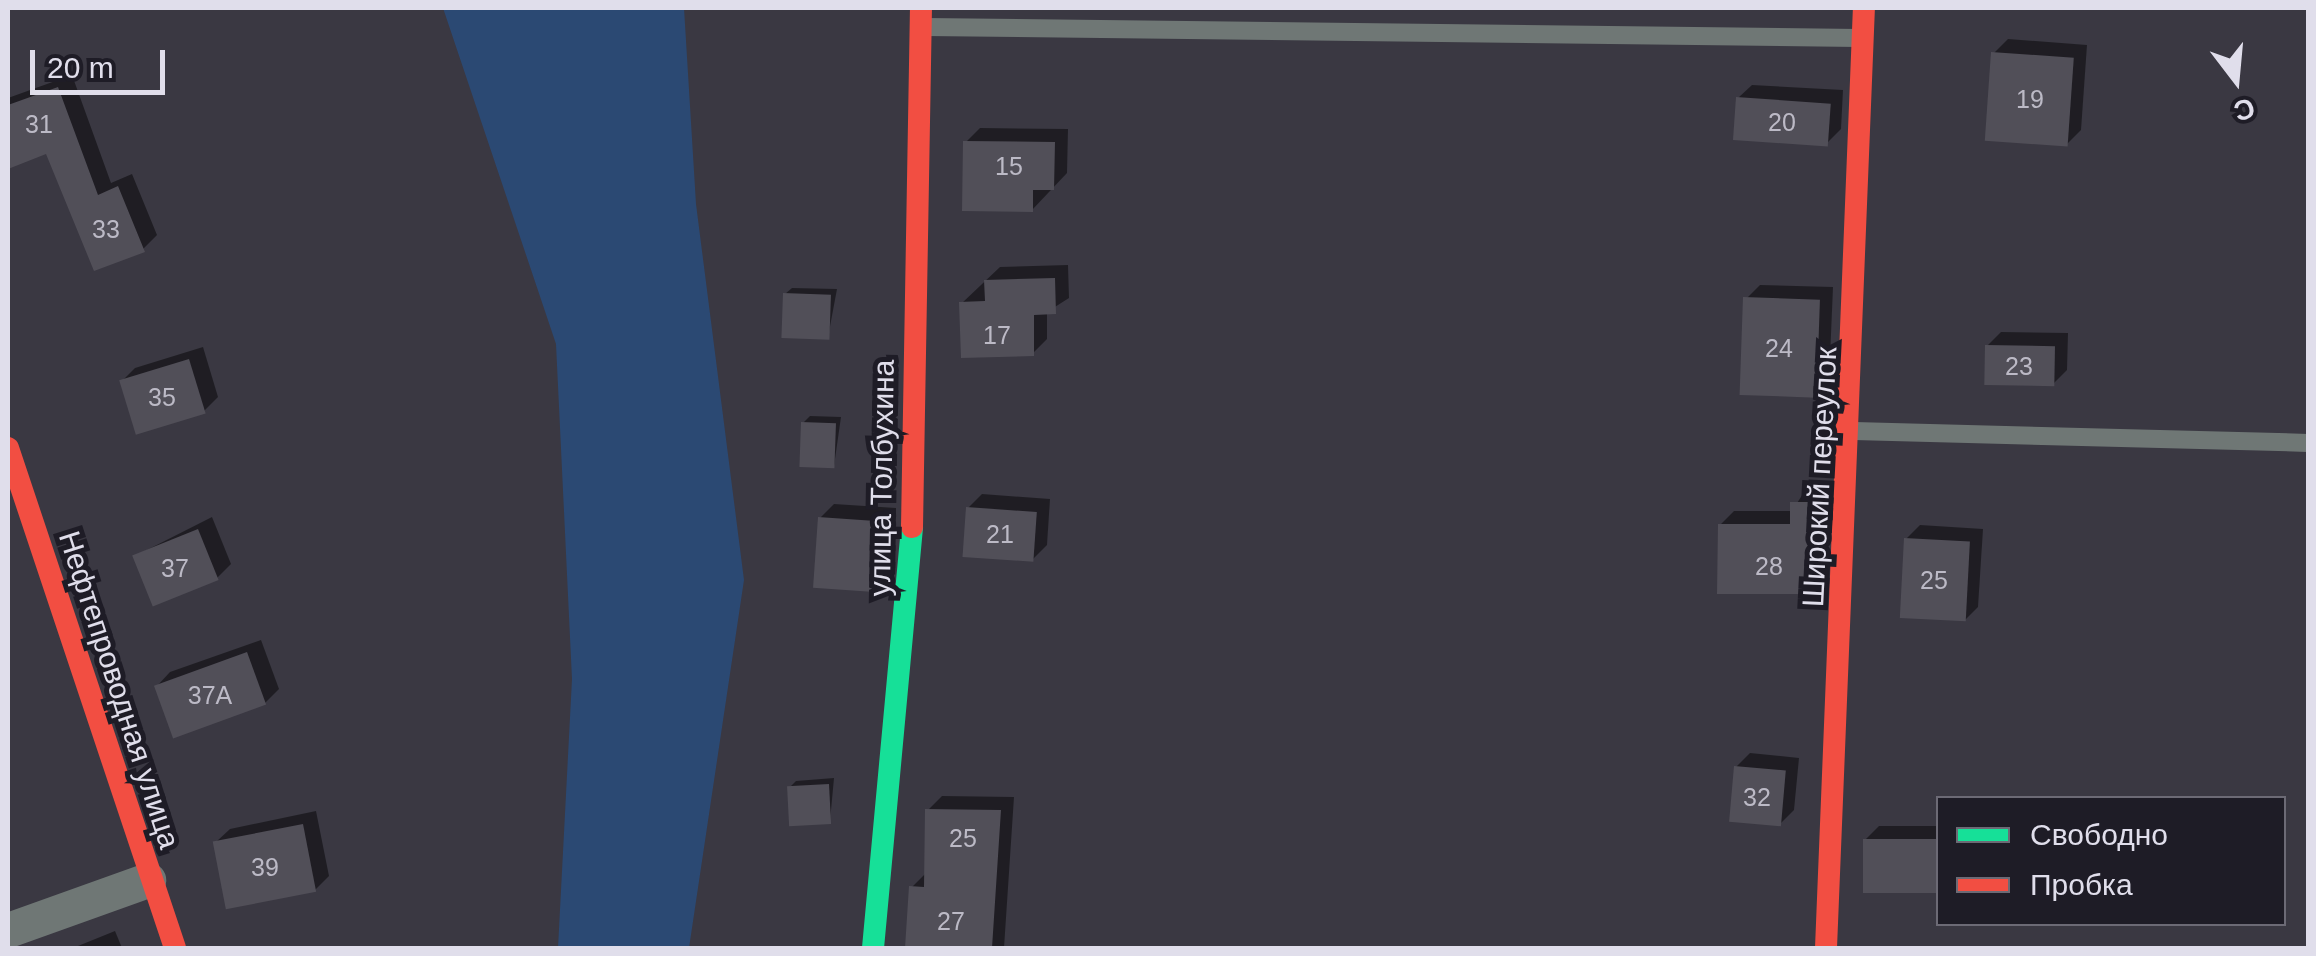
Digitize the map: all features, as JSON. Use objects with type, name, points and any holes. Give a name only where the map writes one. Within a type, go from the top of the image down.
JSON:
[{"type":"street","name":"Широкий переулок","points":[[1826,948],[1854,430],[1864,8]]},
{"type":"street","name":"улица Толбухина","points":[[873,948],[910,612],[921,17]]},
{"type":"street","name":"Нефтепроводная улица","points":[[8,448],[17,504],[175,948]]},
{"type":"street","points":[[8,930],[148,880]]},
{"type":"lane","points":[[921,17],[1864,38]]},
{"type":"lane","points":[[1854,430],[2308,444]]},
{"type":"water","points":[[443,8],[684,8],[696,204],[744,580],[689,948],[558,948],[572,679],[556,344]]},
{"type":"building","points":[[1991,52],[2074,58],[2068,147],[1985,141]]},
{"type":"building","points":[[58,87],[98,195],[118,186],[145,252],[94,271],[46,154],[8,169],[8,105]]},
{"type":"building","points":[[1736,97],[1831,104],[1828,147],[1733,140]]},
{"type":"building","points":[[963,141],[1055,142],[1054,190],[1033,190],[1033,212],[962,211]]},
{"type":"building","points":[[1055,278],[1056,314],[1034,315],[1034,356],[961,358],[959,302],[985,301],[984,280]]},
{"type":"building","points":[[783,293],[831,295],[829,340],[781,338]]},
{"type":"building","points":[[1743,297],[1820,300],[1817,398],[1740,395]]},
{"type":"building","points":[[1985,345],[2055,346],[2054,386],[1984,385]]},
{"type":"building","points":[[189,359],[206,414],[136,435],[119,380]]},
{"type":"building","points":[[801,422],[836,423],[834,468],[799,467]]},
{"type":"building","points":[[1790,502],[1815,502],[1812,594],[1717,594],[1718,524],[1790,524]]},
{"type":"building","points":[[966,507],[1037,512],[1033,562],[963,557]]},
{"type":"building","points":[[818,517],[883,522],[878,592],[813,588]]},
{"type":"building","points":[[198,529],[219,580],[153,607],[132,556]]},
{"type":"building","points":[[1904,538],[1970,541],[1966,621],[1900,618]]},
{"type":"building","points":[[247,652],[266,705],[173,738],[154,686]]},
{"type":"building","points":[[1734,766],[1786,771],[1781,826],[1729,822]]},
{"type":"building","points":[[829,784],[831,824],[789,826],[787,786]]},
{"type":"building","points":[[925,809],[1001,810],[992,948],[905,948],[909,886],[924,887]]},
{"type":"building","points":[[303,824],[316,892],[226,909],[213,842]]},
{"type":"building","points":[[1863,839],[1936,839],[1936,893],[1863,893]]},
{"type":"traffic: fast","points":[[873,948],[912,527]]},
{"type":"traffic: jam","points":[[912,527],[921,8]]},
{"type":"traffic: jam","points":[[1826,948],[1864,8]]},
{"type":"traffic: jam","points":[[8,448],[175,948]]}]
